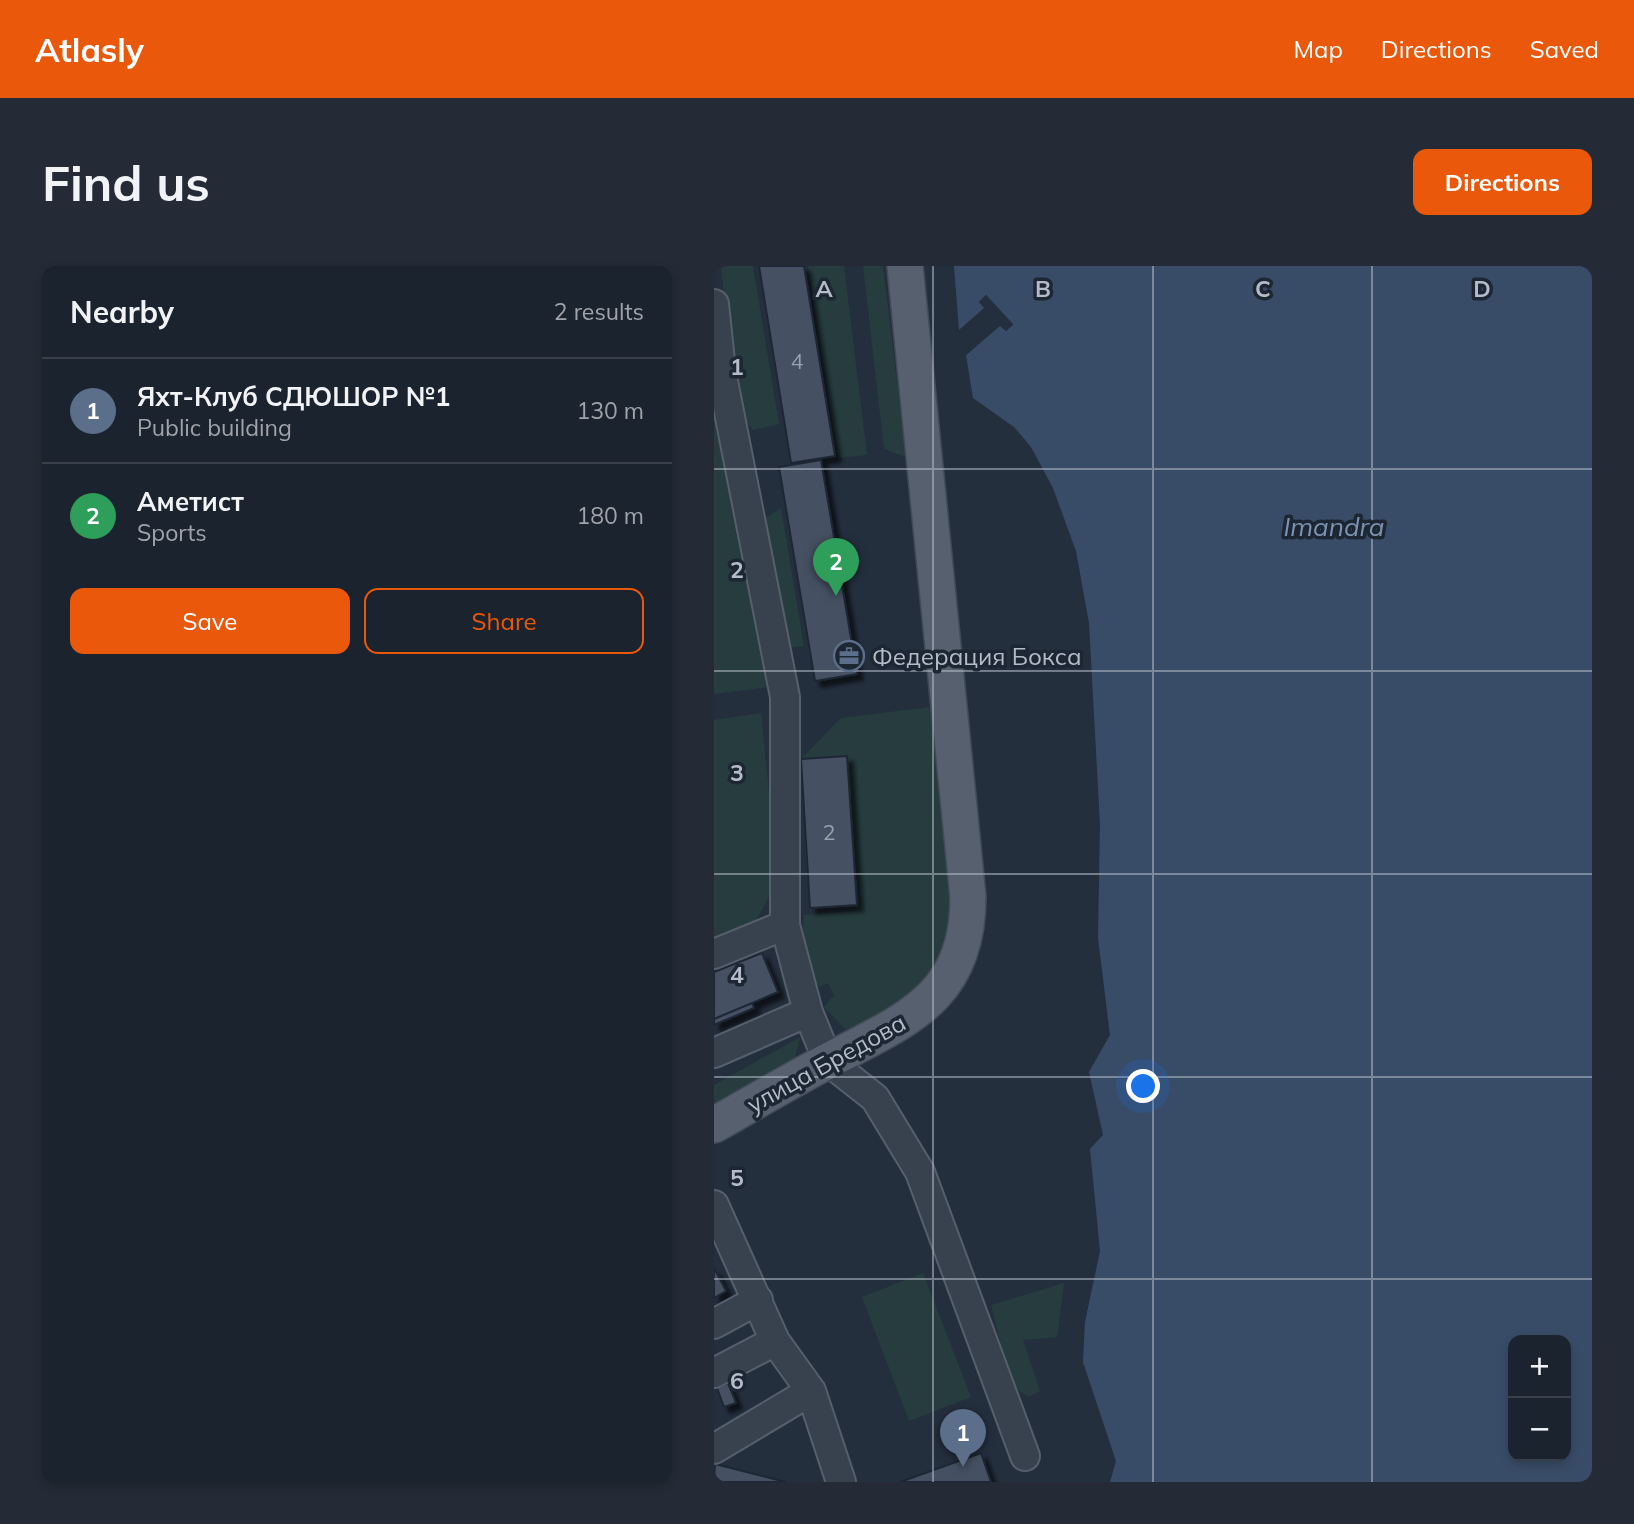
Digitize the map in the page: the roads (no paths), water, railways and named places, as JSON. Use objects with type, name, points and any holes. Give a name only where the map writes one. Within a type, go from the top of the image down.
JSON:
[{"type":"main road","name":"улица Бредова","points":[[714,1125],[828,1061],[879,1037],[935,997],[952,974],[963,948],[968,926],[968,897],[905,266]]},
{"type":"lane","points":[[714,304],[718,372],[785,697],[785,925],[808,1012],[828,1061],[875,1098],[920,1172],[1025,1456]]},
{"type":"lane","points":[[714,954],[785,925]]},
{"type":"lane","points":[[714,1053],[808,1012]]},
{"type":"lane","points":[[714,1205],[775,1341],[811,1391],[841,1482]]},
{"type":"lane","points":[[714,1324],[758,1300]]},
{"type":"lane","points":[[714,1373],[775,1341]]},
{"type":"lane","points":[[714,1449],[811,1391]]},
{"type":"water","name":"Imandra","points":[[954,266],[1592,266],[1592,1482],[1110,1482],[1116,1461],[1083,1362],[1085,1322],[1100,1251],[1090,1149],[1103,1135],[1089,1072],[1110,1035],[1098,938],[1100,824],[1089,623],[1076,551],[1053,488],[1031,447],[1014,427],[973,398],[966,355],[1000,325],[1006,331],[1013,324],[986,295],[979,302],[985,308],[959,330]]},
{"type":"place","name":"Аметист","points":[[836,596]]},
{"type":"place","name":"Федерация Бокса","points":[[849,656]]},
{"type":"place","name":"Яхт-Клуб СДЮШОР №1","points":[[963,1467]]}]
